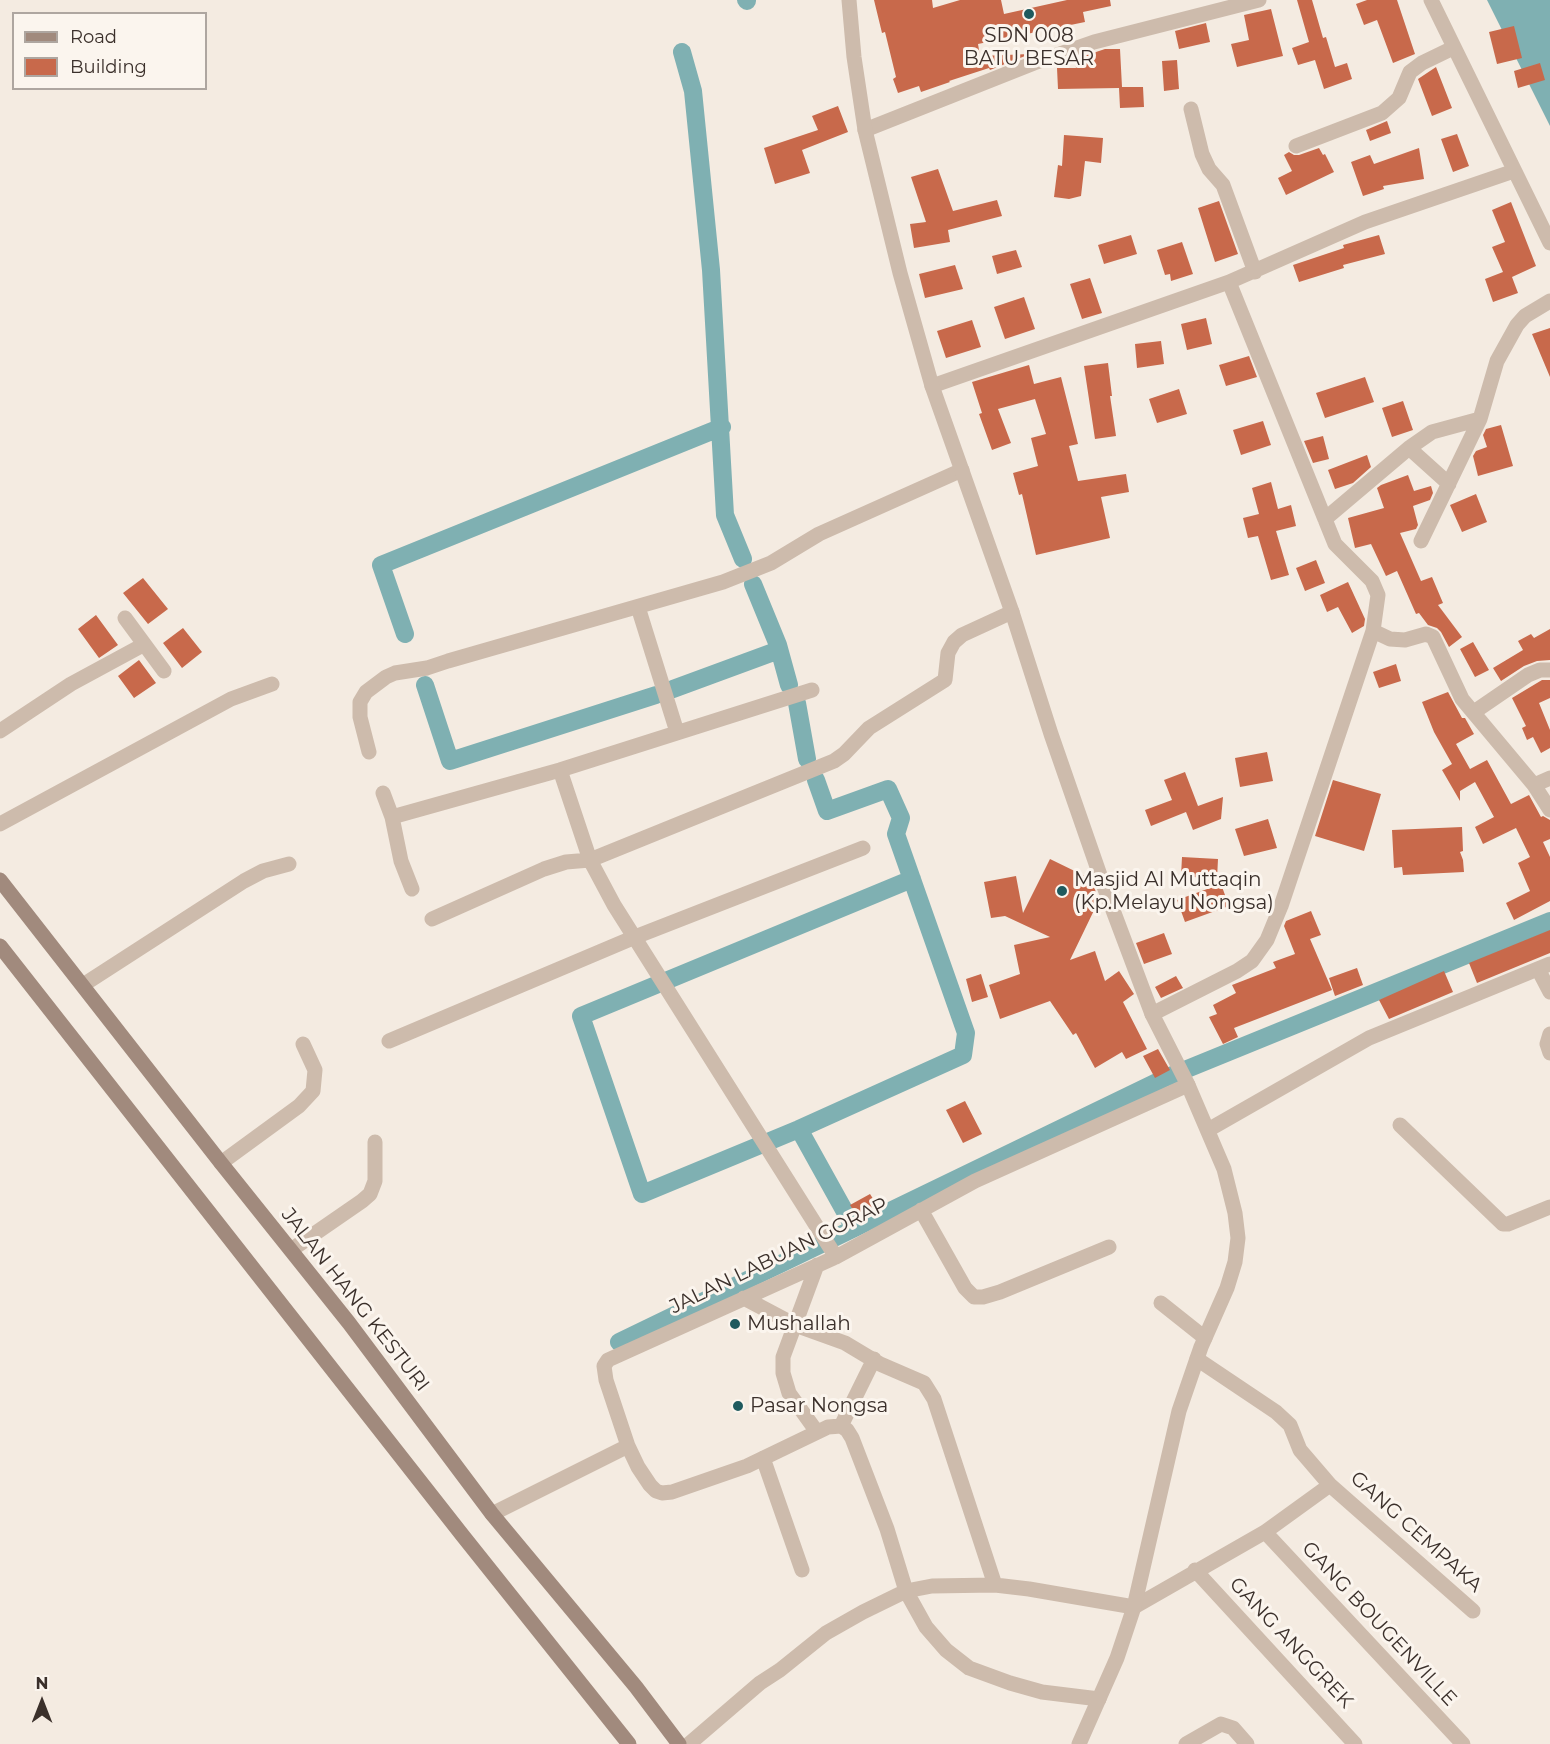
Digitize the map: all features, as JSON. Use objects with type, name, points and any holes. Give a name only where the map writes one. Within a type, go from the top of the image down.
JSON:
[{"type":"main road","name":"JALAN HANG KESTURI","points":[[0,880],[349,1323],[492,1514],[636,1687],[671,1741]]},
{"type":"main road","points":[[0,946],[629,1744]]},
{"type":"street","points":[[849,0],[854,57],[865,130],[900,273],[932,386],[1012,612],[1102,881],[1152,1014],[1186,1082],[1224,1169],[1235,1213],[1238,1238],[1235,1262],[1179,1411],[1134,1607],[1117,1658],[1079,1744]]},
{"type":"street","points":[[865,130],[1034,63],[1094,42],[1259,0]]},
{"type":"street","points":[[1431,0],[1550,243]]},
{"type":"street","points":[[1296,146],[1382,113],[1399,98],[1410,72],[1422,63],[1454,48]]},
{"type":"street","points":[[1191,109],[1202,154],[1209,169],[1223,185],[1255,272]]},
{"type":"street","points":[[932,386],[1229,282],[1365,222],[1514,171]]},
{"type":"street","points":[[1152,1014],[1237,971],[1252,960],[1267,940],[1281,906],[1373,631],[1378,595],[1372,581],[1335,544],[1229,282]]},
{"type":"street","points":[[1421,541],[1480,419],[1497,361],[1517,325],[1525,316],[1550,301]]},
{"type":"street","points":[[1325,519],[1409,448],[1432,432],[1480,419]]},
{"type":"street","points":[[1409,448],[1449,484]]},
{"type":"street","points":[[369,752],[360,717],[360,702],[366,692],[386,677],[395,673],[427,668],[723,582],[771,563],[819,534],[962,470]]},
{"type":"street","points":[[638,607],[677,732]]},
{"type":"street","points":[[432,919],[544,869],[566,862],[590,860],[834,761],[869,728],[945,680],[948,653],[954,642],[962,635],[1012,612]]},
{"type":"street","points":[[124,618],[164,671]]},
{"type":"street","points":[[1373,631],[1390,639],[1404,640],[1426,634],[1433,637],[1462,699],[1534,785],[1550,810]]},
{"type":"street","points":[[0,731],[71,684],[143,645]]},
{"type":"street","points":[[1474,712],[1528,675],[1540,670],[1550,670]]},
{"type":"street","points":[[0,824],[231,699],[272,684]]},
{"type":"street","points":[[392,817],[560,770],[813,690]]},
{"type":"street","points":[[560,770],[590,860],[614,905],[833,1253]]},
{"type":"street","points":[[1534,785],[1550,778]]},
{"type":"street","points":[[382,793],[392,817],[401,861],[412,889]]},
{"type":"street","points":[[389,1041],[635,937],[863,848]]},
{"type":"street","points":[[83,985],[244,881],[263,871],[289,864]]},
{"type":"street","points":[[1208,1130],[1369,1038],[1544,967],[1550,992]]},
{"type":"street","points":[[1550,1034],[1547,1044],[1550,1053]]},
{"type":"street","points":[[221,1163],[299,1106],[313,1091],[315,1070],[303,1044]]},
{"type":"street","name":"JALAN LABUAN GORAP","points":[[628,1446],[606,1380],[604,1366],[608,1360],[817,1265],[833,1253],[975,1181],[1186,1082]]},
{"type":"street","points":[[1400,1125],[1503,1224],[1550,1207]]},
{"type":"street","points":[[291,1250],[362,1202],[370,1194],[375,1180],[375,1142]]},
{"type":"street","points":[[921,1210],[965,1288],[974,1297],[1000,1292],[1109,1247]]},
{"type":"street","points":[[817,1265],[783,1357],[783,1373],[789,1393],[817,1432]]},
{"type":"street","points":[[744,1298],[795,1325],[844,1343],[880,1364],[924,1383],[934,1399],[995,1585]]},
{"type":"street","points":[[1161,1303],[1205,1338]]},
{"type":"street","points":[[841,1426],[874,1359]]},
{"type":"street","name":"GANG CEMPAKA","points":[[1197,1359],[1276,1412],[1290,1425],[1300,1450],[1330,1485],[1473,1611]]},
{"type":"street","points":[[492,1514],[628,1446],[650,1485],[662,1493],[672,1492],[737,1469],[828,1427],[841,1426],[847,1430],[856,1448],[887,1529],[906,1591],[926,1627],[946,1650],[969,1668],[1010,1683],[1042,1692],[1100,1698]]},
{"type":"street","points":[[763,1458],[802,1570]]},
{"type":"street","points":[[689,1744],[760,1683],[826,1633],[906,1591],[932,1586],[995,1585],[1134,1607],[1195,1570],[1265,1532],[1330,1485]]},
{"type":"street","name":"GANG BOUGENVILLE","points":[[1265,1532],[1463,1744]]},
{"type":"street","name":"GANG ANGGREK","points":[[1195,1570],[1355,1744]]},
{"type":"street","points":[[1186,1744],[1221,1724],[1233,1728],[1247,1744]]},
{"type":"water","points":[[1487,0],[1550,0],[1550,126]]},
{"type":"building","points":[[874,0],[932,0],[933,8],[960,0],[1001,0],[1004,14],[1067,0],[1110,0],[1111,6],[1083,12],[1085,22],[978,44],[980,56],[1030,54],[990,70],[989,68],[921,92],[919,86],[898,93],[893,79],[896,77],[885,32],[882,33]]},
{"type":"building","points":[[1297,0],[1312,0],[1323,38],[1326,37],[1335,67],[1347,63],[1352,79],[1324,89],[1315,60],[1298,65],[1292,48],[1309,42]]},
{"type":"building","points":[[1367,0],[1397,0],[1415,54],[1393,63],[1377,20],[1364,25],[1356,4]]},
{"type":"building","points":[[1271,9],[1283,56],[1237,67],[1231,44],[1249,40],[1244,15]]},
{"type":"building","points":[[1206,23],[1210,42],[1179,49],[1175,31]]},
{"type":"building","points":[[1514,26],[1522,58],[1497,64],[1489,32]]},
{"type":"building","points":[[1105,49],[1120,49],[1122,87],[1143,87],[1144,107],[1120,108],[1119,88],[1058,89],[1057,68],[1076,68],[1075,59]]},
{"type":"building","points":[[1177,60],[1179,89],[1164,91],[1162,61]]},
{"type":"building","points":[[1540,63],[1545,80],[1518,88],[1514,71]]},
{"type":"building","points":[[1436,67],[1452,108],[1432,116],[1418,79]]},
{"type":"building","points":[[838,106],[848,132],[802,150],[810,173],[775,184],[764,148],[818,130],[812,116]]},
{"type":"building","points":[[1387,121],[1391,133],[1370,141],[1366,130]]},
{"type":"building","points":[[1457,134],[1469,166],[1453,172],[1441,139]]},
{"type":"building","points":[[1064,135],[1103,138],[1101,163],[1085,161],[1081,196],[1069,199],[1054,197],[1058,165],[1062,166]]},
{"type":"building","points":[[1319,148],[1323,155],[1325,154],[1334,172],[1286,195],[1278,178],[1292,171],[1284,155],[1289,152],[1299,155]]},
{"type":"building","points":[[1419,148],[1424,179],[1383,186],[1384,189],[1363,196],[1351,162],[1370,155],[1374,164]]},
{"type":"building","points":[[938,169],[953,211],[997,200],[1002,216],[948,230],[950,242],[914,248],[910,224],[926,222],[911,177]]},
{"type":"building","points":[[1219,201],[1238,254],[1215,262],[1198,208]]},
{"type":"building","points":[[1511,202],[1536,266],[1512,277],[1518,293],[1493,302],[1485,279],[1503,272],[1492,247],[1505,242],[1492,210]]},
{"type":"building","points":[[1131,235],[1137,254],[1104,264],[1098,245]]},
{"type":"building","points":[[1379,235],[1385,254],[1343,265],[1344,268],[1299,282],[1293,265],[1344,248],[1343,245]]},
{"type":"building","points":[[1182,242],[1193,274],[1171,281],[1170,274],[1165,275],[1157,250]]},
{"type":"building","points":[[1016,250],[1022,267],[997,274],[992,256]]},
{"type":"building","points":[[955,265],[963,289],[925,298],[919,274]]},
{"type":"building","points":[[1090,278],[1102,313],[1082,319],[1070,284]]},
{"type":"building","points":[[1024,297],[1035,329],[1005,339],[994,307]]},
{"type":"building","points":[[1206,318],[1212,344],[1187,350],[1181,324]]},
{"type":"building","points":[[972,320],[981,347],[946,358],[937,331]]},
{"type":"building","points":[[1550,328],[1550,377],[1532,334]]},
{"type":"building","points":[[1161,341],[1164,364],[1137,368],[1135,344]]},
{"type":"building","points":[[1249,356],[1257,377],[1226,386],[1219,365]]},
{"type":"building","points":[[1108,363],[1116,436],[1095,439],[1084,366]]},
{"type":"building","points":[[1029,365],[1034,384],[1061,377],[1078,444],[1069,446],[1078,481],[1126,474],[1129,492],[1101,497],[1110,538],[1036,555],[1022,494],[1019,495],[1013,473],[1038,466],[1031,438],[1046,434],[1035,399],[998,409],[1011,443],[992,450],[979,414],[982,413],[972,382]]},
{"type":"building","points":[[1365,377],[1374,402],[1325,418],[1316,393]]},
{"type":"building","points":[[1179,389],[1187,414],[1157,423],[1149,399]]},
{"type":"building","points":[[1403,401],[1413,430],[1392,437],[1382,408]]},
{"type":"building","points":[[1263,421],[1271,445],[1241,455],[1233,430]]},
{"type":"building","points":[[1501,425],[1513,466],[1478,476],[1473,456],[1476,451],[1487,447],[1483,435],[1486,429]]},
{"type":"building","points":[[1323,436],[1329,459],[1313,463],[1304,441]]},
{"type":"building","points":[[1367,455],[1371,467],[1353,483],[1335,489],[1328,470]]},
{"type":"building","points":[[1408,475],[1414,491],[1431,486],[1433,493],[1430,500],[1413,506],[1418,525],[1416,529],[1400,533],[1421,581],[1432,577],[1443,603],[1438,605],[1462,637],[1449,647],[1437,628],[1428,625],[1419,613],[1416,614],[1397,571],[1386,576],[1371,544],[1355,548],[1348,518],[1384,508],[1377,488]]},
{"type":"building","points":[[1271,482],[1278,509],[1291,505],[1296,526],[1276,531],[1289,575],[1271,580],[1258,536],[1248,538],[1243,518],[1259,514],[1252,488]]},
{"type":"building","points":[[1476,494],[1487,522],[1462,532],[1450,505]]},
{"type":"building","points":[[1316,560],[1325,583],[1305,591],[1296,568]]},
{"type":"building","points":[[143,578],[168,609],[148,624],[123,593]]},
{"type":"building","points":[[1348,582],[1365,619],[1364,626],[1352,633],[1338,607],[1327,612],[1320,595]]},
{"type":"building","points":[[96,615],[118,645],[99,658],[78,629]]},
{"type":"building","points":[[183,628],[202,652],[182,668],[163,643]]},
{"type":"building","points":[[1550,629],[1550,660],[1537,661],[1524,666],[1501,681],[1493,668],[1523,650],[1518,641],[1531,634],[1534,638]]},
{"type":"building","points":[[1473,642],[1489,670],[1475,677],[1460,649]]},
{"type":"building","points":[[139,660],[156,683],[134,698],[118,676]]},
{"type":"building","points":[[1396,664],[1401,681],[1379,688],[1373,672]]},
{"type":"building","points":[[1542,680],[1550,680],[1550,698],[1539,703],[1550,730],[1550,748],[1541,753],[1533,737],[1527,740],[1522,728],[1526,726],[1512,698]]},
{"type":"building","points":[[1448,692],[1474,734],[1456,744],[1470,769],[1487,760],[1511,804],[1529,795],[1541,817],[1550,820],[1550,839],[1543,842],[1550,857],[1550,901],[1514,920],[1506,903],[1530,891],[1518,863],[1530,857],[1516,828],[1483,844],[1475,827],[1494,817],[1475,782],[1460,791],[1460,801],[1442,770],[1452,764],[1434,732],[1422,702]]},
{"type":"building","points":[[1267,752],[1273,781],[1240,787],[1235,758]]},
{"type":"building","points":[[1185,772],[1198,806],[1223,797],[1221,819],[1193,830],[1186,812],[1151,826],[1145,810],[1172,800],[1164,780]]},
{"type":"building","points":[[1333,780],[1381,794],[1364,851],[1315,836]]},
{"type":"building","points":[[1268,819],[1277,848],[1244,856],[1235,829]]},
{"type":"building","points":[[1462,827],[1463,851],[1460,852],[1464,872],[1403,875],[1402,867],[1394,868],[1392,830]]},
{"type":"building","points":[[1182,857],[1218,859],[1217,879],[1181,876]]},
{"type":"building","points":[[1050,859],[1091,879],[1099,900],[1070,960],[1095,951],[1105,981],[1119,971],[1134,994],[1123,1002],[1147,1049],[1126,1059],[1122,1052],[1095,1068],[1076,1033],[1073,1035],[1050,1001],[1000,1019],[989,985],[1020,974],[1014,945],[1050,937],[1005,916],[991,918],[984,882],[1016,876],[1023,913]]},
{"type":"building","points":[[1221,884],[1229,906],[1185,922],[1177,900]]},
{"type":"building","points":[[1311,911],[1321,935],[1310,939],[1332,990],[1234,1028],[1238,1037],[1223,1044],[1209,1017],[1217,1014],[1213,1005],[1236,993],[1232,985],[1276,968],[1273,962],[1295,954],[1284,926],[1286,921]]},
{"type":"building","points":[[1550,930],[1550,953],[1477,983],[1469,963]]},
{"type":"building","points":[[1164,933],[1172,954],[1144,964],[1136,943]]},
{"type":"building","points":[[1357,968],[1363,985],[1335,996],[1329,978]]},
{"type":"building","points":[[1444,971],[1453,992],[1389,1019],[1379,1000]]},
{"type":"building","points":[[981,974],[988,997],[972,1002],[966,979]]},
{"type":"building","points":[[1176,976],[1183,988],[1161,998],[1155,987]]},
{"type":"building","points":[[1158,1049],[1170,1070],[1155,1078],[1143,1056]]},
{"type":"building","points":[[965,1101],[982,1134],[963,1143],[946,1110]]},
{"type":"building","points":[[870,1194],[879,1208],[859,1220],[850,1205]]},
{"type":"waterway","points":[[682,52],[693,91],[711,270],[725,515],[743,559]]},
{"type":"waterway","points":[[405,634],[381,565],[722,427]]},
{"type":"waterway","points":[[753,584],[778,645],[789,685]]},
{"type":"waterway","points":[[673,689],[779,650]]},
{"type":"waterway","points":[[425,685],[450,761],[656,695]]},
{"type":"waterway","points":[[797,703],[807,759]]},
{"type":"waterway","points":[[816,780],[827,811],[888,789],[901,818],[896,834],[966,1033],[963,1055],[799,1129],[854,1228]]},
{"type":"waterway","points":[[799,1129],[642,1194],[581,1016],[912,879]]},
{"type":"waterway","points":[[619,1342],[1165,1078],[1550,921]]},
{"type":"place","name":"SDN 008 BATU BESAR","points":[[1029,14]]},
{"type":"place","name":"Masjid Al Muttaqin (Kp.Melayu Nongsa)","points":[[1062,891]]},
{"type":"place","name":"Mushallah","points":[[735,1324]]},
{"type":"place","name":"Pasar Nongsa","points":[[738,1406]]}]
